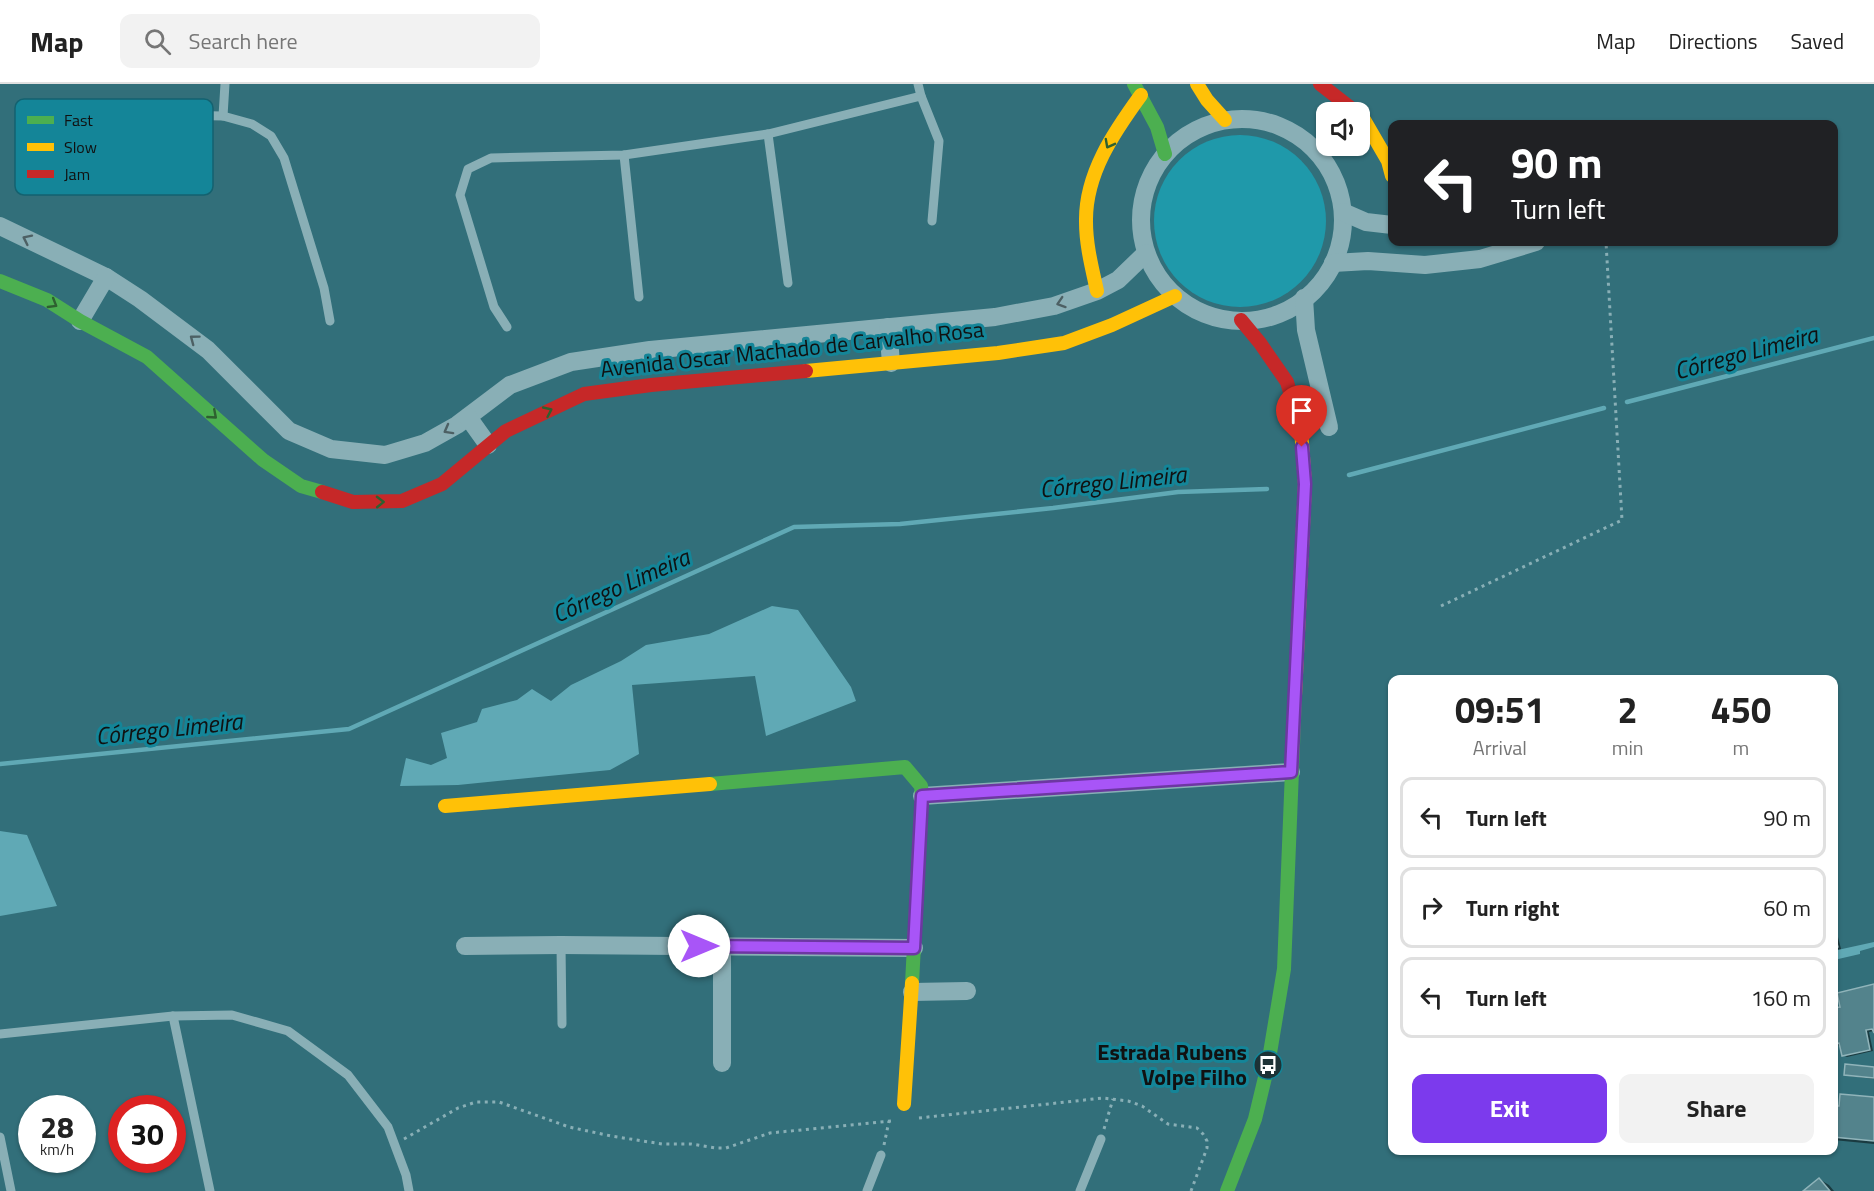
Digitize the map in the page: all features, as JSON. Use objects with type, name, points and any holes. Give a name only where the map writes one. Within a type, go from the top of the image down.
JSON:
[{"type":"street","points":[[1197,84],[1207,100],[1225,120]]},
{"type":"street","points":[[1320,84],[1343,102]]},
{"type":"street","points":[[1137,90],[1157,127],[1165,154]]},
{"type":"street","points":[[1097,291],[1089,257],[1086,213],[1096,167],[1137,90]]},
{"type":"street","points":[[1234,118],[1261,120],[1286,128],[1308,142],[1326,162],[1338,186],[1343,212],[1341,238],[1333,263],[1319,285],[1299,303],[1275,315],[1249,320],[1222,319],[1197,311],[1175,296],[1158,277],[1146,253],[1140,227],[1142,201],[1150,176],[1165,154],[1184,136],[1208,124],[1225,120],[1234,118]]},
{"type":"street","points":[[1370,130],[1388,162]]},
{"type":"street","points":[[1343,212],[1366,222],[1388,225]]},
{"type":"street","name":"Avenida Oscar Machado de Carvalho Rosa","points":[[0,226],[106,277],[140,299],[208,350],[289,431],[331,449],[385,455],[425,443],[457,425],[510,386],[572,362],[650,350],[995,317],[1054,306],[1097,291],[1118,280],[1146,253]]},
{"type":"street","points":[[1333,263],[1368,261],[1425,265],[1480,259],[1523,246]]},
{"type":"street","points":[[80,321],[106,277]]},
{"type":"street","name":"Avenida Oscar Machado de Carvalho Rosa","points":[[0,281],[47,300],[80,321],[147,357],[264,460],[300,486],[353,502],[402,501],[442,484],[506,431],[584,394],[651,385],[998,352],[1064,343],[1112,325],[1175,296]]},
{"type":"street","points":[[1304,298],[1306,330],[1329,427]]},
{"type":"street","points":[[1227,1191],[1255,1119],[1268,1065],[1282,980],[1305,484],[1301,429],[1287,382],[1241,320]]},
{"type":"street","points":[[888,327],[891,363]]},
{"type":"street","points":[[468,417],[488,445]]},
{"type":"street","points":[[445,806],[905,767],[921,786],[922,796],[904,1104]]},
{"type":"street","points":[[922,796],[1291,772]]},
{"type":"street","points":[[465,946],[914,948]]},
{"type":"street","points":[[722,946],[722,1063]]},
{"type":"street","points":[[912,992],[967,990]]},
{"type":"lane","points":[[223,116],[225,84]]},
{"type":"lane","points":[[918,84],[939,141],[932,221]]},
{"type":"lane","points":[[507,327],[494,307],[460,195],[468,169],[491,158],[624,155],[768,134],[921,96]]},
{"type":"lane","points":[[213,116],[223,116],[252,124],[271,136],[284,158],[324,288],[330,321]]},
{"type":"lane","points":[[768,134],[789,283]]},
{"type":"lane","points":[[624,155],[639,297]]},
{"type":"lane","points":[[561,945],[562,1024]]},
{"type":"lane","points":[[0,1034],[173,1016],[232,1015],[288,1031],[348,1075],[388,1127],[406,1175],[409,1191]]},
{"type":"lane","points":[[173,1016],[210,1191]]},
{"type":"lane","points":[[0,1137],[11,1191]]},
{"type":"lane","points":[[1080,1191],[1101,1139]]},
{"type":"lane","points":[[867,1191],[881,1155]]},
{"type":"path","points":[[1441,606],[1622,520],[1606,246]]},
{"type":"path","points":[[913,1118],[1103,1098],[1142,1106],[1168,1124],[1197,1128],[1203,1134],[1207,1141],[1205,1158],[1191,1191]]},
{"type":"path","points":[[1101,1139],[1113,1099]]},
{"type":"path","points":[[394,1144],[458,1108],[476,1101],[499,1102],[569,1127],[611,1136],[662,1144],[691,1144],[716,1148],[736,1145],[770,1133],[901,1119]]},
{"type":"path","points":[[881,1155],[889,1121]]},
{"type":"shaded area","points":[[1240,135],[1273,142],[1301,160],[1319,188],[1326,221],[1319,254],[1301,282],[1273,300],[1240,307],[1207,300],[1179,282],[1161,254],[1154,221],[1161,188],[1179,160],[1207,142]]},
{"type":"shaded area","points":[[772,606],[798,610],[851,687],[856,701],[766,736],[755,676],[632,685],[639,754],[610,770],[458,785],[400,786],[406,758],[431,765],[447,758],[441,733],[477,722],[482,709],[517,700],[532,689],[551,701],[571,685],[621,661],[646,645],[709,634]]},
{"type":"shaded area","points":[[0,831],[27,835],[57,906],[0,916]]},
{"type":"shaded area","points":[[1874,942],[1874,947],[1860,951],[1860,954],[1838,959],[1838,950]]},
{"type":"building","points":[[1874,984],[1874,1033],[1872,1029],[1866,1030],[1870,1050],[1842,1056],[1838,1043],[1838,1007],[1840,1007],[1838,993]]},
{"type":"building","points":[[1845,1064],[1874,1067],[1874,1078],[1844,1075]]},
{"type":"building","points":[[1840,1094],[1874,1097],[1874,1141],[1838,1137]]},
{"type":"building","points":[[1819,1178],[1830,1191],[1803,1191]]},
{"type":"waterway","name":"Córrego Limeira","points":[[1627,402],[1874,338]]},
{"type":"waterway","name":"Córrego Limeira","points":[[1349,475],[1604,408]]},
{"type":"waterway","name":"Córrego Limeira","points":[[0,764],[349,729],[794,527],[900,524],[1178,492],[1267,489]]},
{"type":"traffic: fast","points":[[1134,84],[1157,127],[1165,154]]},
{"type":"traffic: fast","points":[[0,281],[47,300],[80,321],[147,357],[263,460],[301,486],[322,492]]},
{"type":"traffic: fast","points":[[1227,1191],[1255,1119],[1268,1065],[1284,969],[1295,696]]},
{"type":"traffic: fast","points":[[710,784],[905,767],[921,786],[922,796],[912,983]]},
{"type":"traffic: slow","points":[[1197,84],[1207,100],[1225,120]]},
{"type":"traffic: slow","points":[[1097,291],[1086,231],[1090,187],[1111,139],[1141,95]]},
{"type":"traffic: slow","points":[[1370,130],[1388,161]]},
{"type":"traffic: slow","points":[[806,371],[998,353],[1064,343],[1112,325],[1175,296]]},
{"type":"traffic: slow","points":[[1295,696],[1305,484],[1301,429],[1297,416]]},
{"type":"traffic: slow","points":[[445,806],[710,784]]},
{"type":"traffic: slow","points":[[904,1104],[912,983]]},
{"type":"traffic: jam","points":[[1320,84],[1343,102]]},
{"type":"traffic: jam","points":[[1241,320],[1287,382],[1297,416]]},
{"type":"traffic: jam","points":[[322,492],[353,502],[402,501],[442,484],[506,431],[584,394],[651,385],[806,371]]},
{"type":"place","name":"Estrada Rubens Volpe Filho","points":[[1268,1065]]},
{"type":"route","points":[[699,946],[914,948],[922,796],[1291,772],[1305,484],[1302,447]]}]
